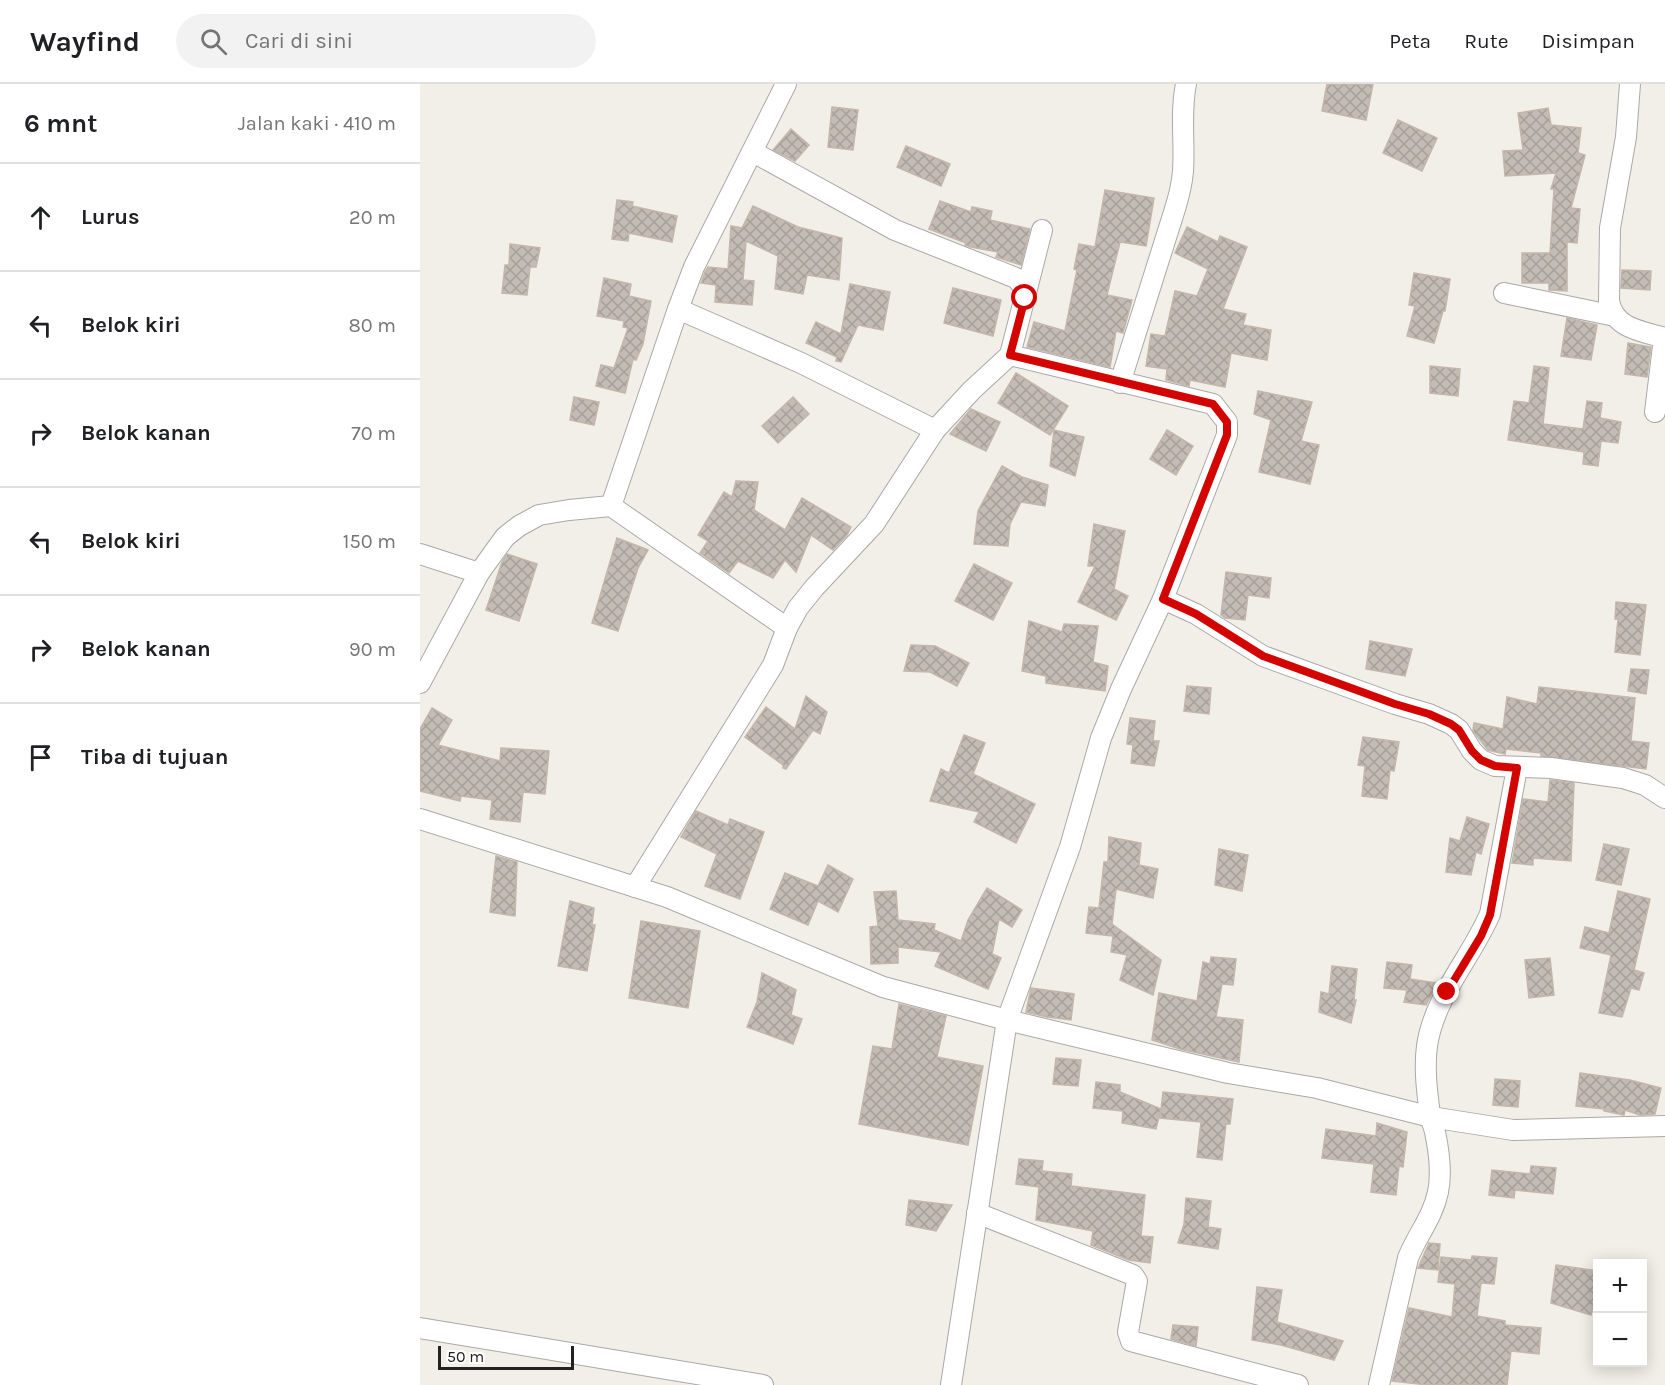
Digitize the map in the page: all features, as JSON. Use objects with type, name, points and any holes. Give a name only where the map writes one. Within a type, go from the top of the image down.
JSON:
[{"type":"street","points":[[610,506],[694,267],[786,84]]},
{"type":"street","points":[[1120,383],[1176,209],[1183,168],[1182,105],[1186,84]]},
{"type":"street","points":[[1630,84],[1626,137],[1610,228],[1609,301],[1611,310],[1621,323],[1664,338],[1655,412]]},
{"type":"street","points":[[753,152],[895,230],[1016,278],[1023,286],[1025,298]]},
{"type":"street","points":[[635,887],[773,665],[798,608],[874,524],[935,430],[972,390],[1010,355],[1042,230]]},
{"type":"street","points":[[1504,292],[1615,316]]},
{"type":"street","points":[[678,309],[801,363],[935,430]]},
{"type":"street","points":[[951,1385],[1007,1020],[1070,847],[1101,738],[1163,599],[1227,435],[1227,422],[1213,404],[1010,355]]},
{"type":"street","points":[[420,683],[479,573],[505,537],[539,515],[569,510],[610,506],[788,628]]},
{"type":"street","points":[[420,554],[479,573]]},
{"type":"street","points":[[1163,599],[1196,614],[1263,656],[1429,714],[1451,724],[1459,730],[1472,751],[1481,760],[1495,766],[1561,769],[1623,778],[1645,785],[1665,798]]},
{"type":"street","points":[[1379,1385],[1408,1258],[1415,1241],[1429,1220],[1438,1191],[1440,1166],[1425,1065],[1427,1044],[1434,1020],[1447,992],[1481,936],[1490,915],[1517,768]]},
{"type":"street","points":[[420,819],[667,897],[883,987],[1007,1020],[1228,1073],[1317,1088],[1431,1117],[1513,1130],[1665,1126]]},
{"type":"street","points":[[977,1213],[1133,1275],[1137,1281],[1128,1332],[1131,1341],[1298,1385]]},
{"type":"street","points":[[420,1328],[762,1385]]},
{"type":"building","points":[[1327,84],[1373,84],[1366,120],[1322,111]]},
{"type":"building","points":[[832,107],[858,110],[853,150],[828,147]]},
{"type":"building","points":[[1548,108],[1551,125],[1581,128],[1578,153],[1585,155],[1571,208],[1580,209],[1577,243],[1567,242],[1567,291],[1549,290],[1549,283],[1522,283],[1522,253],[1550,253],[1554,189],[1551,189],[1556,173],[1505,176],[1503,151],[1523,150],[1518,113]]},
{"type":"building","points":[[1398,120],[1437,138],[1422,171],[1383,153]]},
{"type":"building","points":[[791,129],[809,145],[795,161],[773,150]]},
{"type":"building","points":[[906,146],[950,164],[941,186],[897,167]]},
{"type":"building","points":[[1105,190],[1154,198],[1146,246],[1120,242],[1107,295],[1132,300],[1123,333],[1116,331],[1110,367],[1027,347],[1034,322],[1065,331],[1077,270],[1074,269],[1079,244],[1095,247]]},
{"type":"building","points":[[617,200],[633,202],[632,206],[677,216],[672,242],[629,233],[628,241],[612,239]]},
{"type":"building","points":[[940,201],[971,212],[972,207],[992,211],[990,220],[1030,229],[1021,265],[996,257],[998,252],[965,245],[966,243],[929,229]]},
{"type":"building","points":[[753,206],[798,227],[842,238],[839,280],[807,275],[803,294],[775,289],[778,256],[746,241],[743,280],[754,281],[752,305],[715,302],[716,285],[701,283],[705,272],[708,267],[728,269],[731,226],[742,228]]},
{"type":"building","points":[[1187,227],[1218,242],[1220,236],[1247,247],[1223,309],[1246,314],[1243,325],[1271,330],[1267,360],[1231,353],[1225,387],[1190,380],[1189,386],[1166,380],[1167,369],[1146,366],[1151,334],[1165,336],[1175,291],[1197,296],[1208,269],[1175,253]]},
{"type":"building","points":[[510,244],[540,248],[536,267],[530,267],[527,295],[502,293],[505,265],[509,265]]},
{"type":"building","points":[[1622,270],[1651,271],[1650,290],[1621,288]]},
{"type":"building","points":[[1414,273],[1450,279],[1445,311],[1443,311],[1434,343],[1407,336],[1415,306],[1409,305]]},
{"type":"building","points":[[604,278],[631,284],[629,296],[651,301],[643,344],[636,360],[633,359],[625,393],[596,386],[601,365],[614,368],[628,328],[623,327],[624,321],[597,316]]},
{"type":"building","points":[[850,284],[890,292],[883,330],[858,325],[841,362],[836,361],[837,357],[806,343],[816,322],[841,334]]},
{"type":"building","points":[[953,288],[1001,300],[993,336],[944,323]]},
{"type":"building","points":[[1567,318],[1597,325],[1591,360],[1561,356]]},
{"type":"building","points":[[1628,343],[1651,347],[1647,377],[1625,374]]},
{"type":"building","points":[[1430,366],[1460,369],[1458,396],[1430,393]]},
{"type":"building","points":[[1534,366],[1549,368],[1543,424],[1583,429],[1587,401],[1602,403],[1600,418],[1621,422],[1618,443],[1601,441],[1598,466],[1583,464],[1584,452],[1508,440],[1514,401],[1529,403]]},
{"type":"building","points":[[1016,373],[1068,406],[1050,435],[998,403]]},
{"type":"building","points":[[1258,391],[1312,402],[1301,441],[1319,445],[1310,484],[1259,472],[1271,420],[1254,414]]},
{"type":"building","points":[[574,397],[599,402],[594,425],[570,420]]},
{"type":"building","points":[[793,397],[809,414],[778,443],[762,426]]},
{"type":"building","points":[[971,409],[1000,422],[986,451],[950,434]]},
{"type":"building","points":[[1054,430],[1084,437],[1075,476],[1050,466]]},
{"type":"building","points":[[1167,430],[1193,446],[1176,475],[1150,459]]},
{"type":"building","points":[[1002,466],[1022,477],[1048,485],[1045,506],[1021,502],[1010,524],[1008,546],[974,544],[978,511]]},
{"type":"building","points":[[736,481],[758,482],[754,510],[785,530],[802,498],[851,527],[833,550],[811,535],[796,572],[785,560],[773,578],[738,561],[729,573],[700,553],[708,541],[698,535],[724,492],[732,497]]},
{"type":"building","points":[[1094,524],[1125,531],[1114,589],[1128,596],[1116,620],[1078,602],[1095,566],[1088,566]]},
{"type":"building","points":[[617,538],[648,550],[638,568],[618,631],[592,623]]},
{"type":"building","points":[[507,554],[537,564],[519,621],[486,610],[502,562]]},
{"type":"building","points":[[974,564],[1012,583],[993,620],[955,601]]},
{"type":"building","points":[[1226,572],[1271,578],[1269,598],[1248,595],[1245,620],[1225,618],[1221,615]]},
{"type":"building","points":[[1616,602],[1646,605],[1640,655],[1615,652],[1618,619],[1615,619]]},
{"type":"building","points":[[1029,621],[1062,632],[1064,624],[1098,626],[1093,662],[1108,666],[1105,691],[1046,683],[1046,676],[1022,671]]},
{"type":"building","points":[[1370,641],[1412,649],[1405,676],[1366,669]]},
{"type":"building","points":[[911,645],[935,646],[969,663],[957,686],[930,672],[904,671]]},
{"type":"building","points":[[1631,669],[1649,670],[1646,694],[1628,691]]},
{"type":"building","points":[[1187,686],[1211,688],[1209,714],[1184,711]]},
{"type":"building","points":[[1539,687],[1635,698],[1631,741],[1649,743],[1646,769],[1541,756],[1541,753],[1506,749],[1505,754],[1488,750],[1473,731],[1474,723],[1503,729],[1507,697],[1537,704]]},
{"type":"building","points":[[806,696],[827,712],[820,734],[813,730],[786,769],[745,737],[766,707],[795,729]]},
{"type":"building","points":[[432,708],[452,720],[438,745],[500,761],[501,748],[549,751],[545,794],[523,792],[520,822],[490,819],[492,800],[461,796],[460,801],[420,791],[420,729]]},
{"type":"building","points":[[1130,718],[1155,721],[1153,741],[1159,741],[1154,766],[1131,763],[1133,745],[1127,744]]},
{"type":"building","points":[[964,735],[985,743],[973,774],[1035,804],[1016,843],[974,822],[979,812],[930,801],[941,769],[949,773]]},
{"type":"building","points":[[1363,737],[1399,742],[1394,771],[1390,770],[1387,799],[1362,796],[1365,766],[1358,765]]},
{"type":"building","points":[[1550,780],[1574,783],[1571,861],[1533,858],[1533,865],[1512,863],[1523,799],[1548,802]]},
{"type":"building","points":[[696,811],[728,825],[730,819],[764,832],[740,899],[705,886],[717,854],[681,837]]},
{"type":"building","points":[[1467,817],[1489,824],[1481,854],[1476,852],[1471,875],[1446,872],[1450,838],[1460,841]]},
{"type":"building","points":[[1109,837],[1141,843],[1139,865],[1158,869],[1153,898],[1116,889],[1112,924],[1161,960],[1153,995],[1120,980],[1127,955],[1111,952],[1113,936],[1086,933],[1089,907],[1099,908],[1104,862],[1108,862]]},
{"type":"building","points":[[1604,844],[1629,849],[1621,885],[1596,880]]},
{"type":"building","points":[[1219,849],[1248,855],[1242,891],[1215,885]]},
{"type":"building","points":[[496,856],[517,862],[515,916],[490,912]]},
{"type":"building","points":[[828,865],[853,879],[838,912],[818,901],[808,925],[770,909],[785,873],[818,886]]},
{"type":"building","points":[[987,888],[1022,910],[1012,927],[999,919],[992,954],[1001,958],[988,989],[935,966],[941,952],[898,947],[898,963],[871,964],[870,927],[878,926],[874,892],[896,891],[898,920],[935,924],[934,930],[961,941],[968,920]]},
{"type":"building","points":[[1618,891],[1650,899],[1634,970],[1644,973],[1639,990],[1631,988],[1622,1017],[1599,1013],[1611,955],[1580,948],[1585,927],[1609,933]]},
{"type":"building","points":[[570,901],[594,908],[592,925],[595,925],[587,971],[558,966]]},
{"type":"building","points":[[641,921],[700,931],[688,1008],[629,998]]},
{"type":"building","points":[[1211,957],[1236,959],[1233,985],[1222,984],[1216,1017],[1243,1020],[1239,1062],[1180,1049],[1152,1040],[1159,993],[1197,1001],[1203,962],[1210,964]]},
{"type":"building","points":[[1550,958],[1554,995],[1529,998],[1525,960]]},
{"type":"building","points":[[1387,962],[1412,965],[1410,979],[1437,983],[1426,1005],[1404,1002],[1407,990],[1384,988]]},
{"type":"building","points":[[1332,966],[1357,969],[1354,1000],[1356,1000],[1351,1023],[1319,1012],[1321,992],[1329,994]]},
{"type":"building","points":[[762,973],[796,990],[791,1015],[802,1019],[793,1044],[747,1027],[757,1002]]},
{"type":"building","points":[[1031,988],[1074,994],[1071,1020],[1026,1012]]},
{"type":"building","points":[[899,1004],[946,1016],[937,1057],[983,1066],[968,1145],[859,1124],[873,1046],[892,1049]]},
{"type":"building","points":[[1056,1058],[1081,1060],[1078,1086],[1053,1084]]},
{"type":"building","points":[[1580,1073],[1630,1080],[1661,1088],[1655,1114],[1640,1115],[1625,1110],[1624,1115],[1604,1111],[1604,1109],[1576,1106]]},
{"type":"building","points":[[1495,1079],[1520,1081],[1518,1107],[1493,1105]]},
{"type":"building","points":[[1096,1082],[1120,1085],[1120,1092],[1161,1109],[1156,1129],[1122,1123],[1123,1111],[1093,1108]]},
{"type":"building","points":[[1163,1092],[1233,1099],[1230,1124],[1226,1124],[1222,1160],[1197,1157],[1201,1122],[1160,1118]]},
{"type":"building","points":[[1377,1123],[1407,1132],[1403,1167],[1399,1166],[1396,1195],[1371,1192],[1374,1164],[1322,1158],[1326,1129],[1376,1136]]},
{"type":"building","points":[[1019,1159],[1043,1161],[1042,1171],[1072,1174],[1071,1186],[1145,1195],[1141,1236],[1153,1237],[1150,1263],[1129,1260],[1091,1245],[1093,1231],[1036,1220],[1039,1187],[1016,1184]]},
{"type":"building","points":[[1531,1166],[1556,1168],[1553,1194],[1515,1190],[1514,1198],[1489,1195],[1492,1170],[1530,1174]]},
{"type":"building","points":[[1186,1198],[1211,1201],[1208,1227],[1221,1229],[1218,1249],[1178,1243],[1184,1224]]},
{"type":"building","points":[[909,1200],[952,1205],[936,1231],[906,1225]]},
{"type":"building","points":[[1429,1243],[1440,1244],[1438,1270],[1418,1268]]},
{"type":"building","points":[[1472,1256],[1497,1258],[1494,1284],[1481,1283],[1477,1316],[1505,1321],[1505,1325],[1541,1328],[1539,1354],[1511,1351],[1507,1385],[1428,1385],[1392,1381],[1409,1308],[1452,1317],[1455,1284],[1438,1282],[1441,1257],[1471,1260]]},
{"type":"building","points":[[1556,1265],[1593,1270],[1591,1315],[1551,1303]]},
{"type":"building","points":[[1257,1287],[1282,1290],[1277,1322],[1343,1341],[1334,1360],[1281,1345],[1252,1340]]},
{"type":"building","points":[[1173,1325],[1198,1327],[1196,1346],[1171,1339]]},
{"type":"route","points":[[1025,298],[1010,355],[1213,404],[1227,422],[1227,435],[1163,599],[1196,614],[1263,656],[1429,714],[1451,724],[1459,730],[1472,751],[1481,760],[1495,766],[1517,768],[1490,915],[1481,936],[1447,992]]}]
